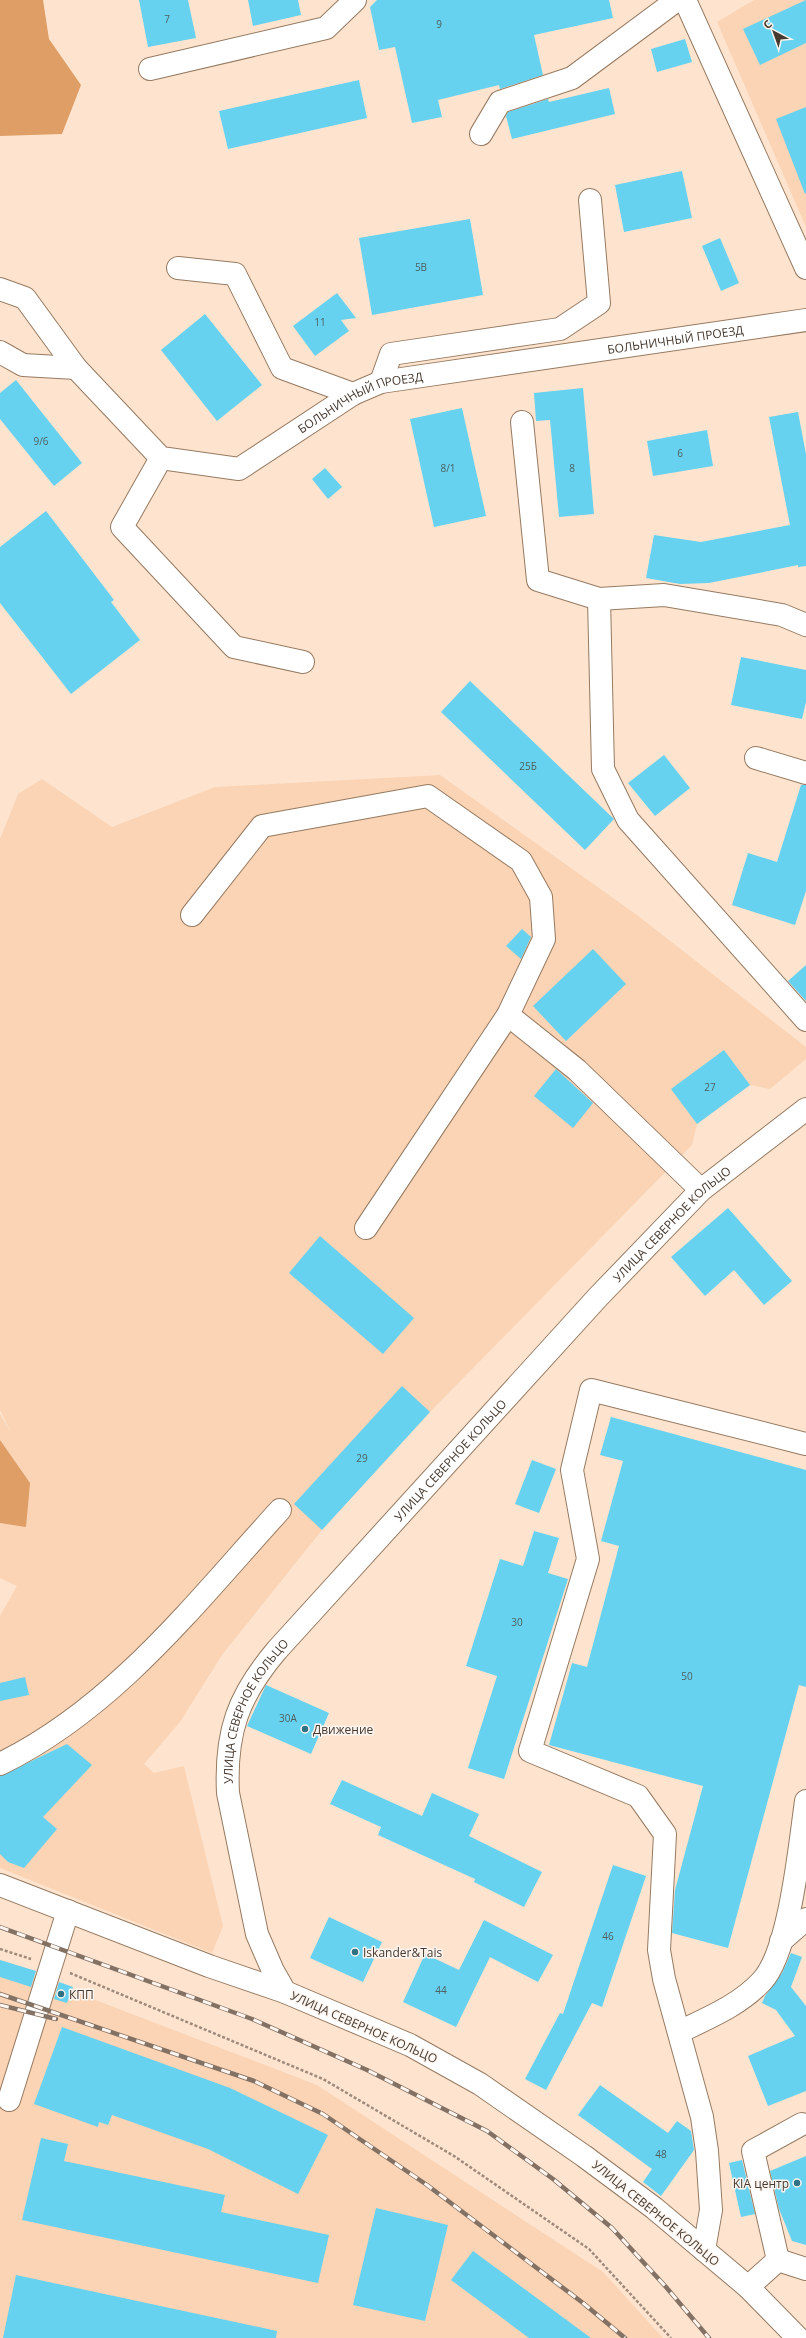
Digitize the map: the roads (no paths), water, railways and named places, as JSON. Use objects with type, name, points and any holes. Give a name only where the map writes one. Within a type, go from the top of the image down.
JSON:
[{"type":"street","points":[[150,69],[326,28],[355,0]]},
{"type":"street","points":[[481,134],[500,102],[572,78],[677,0]]},
{"type":"street","points":[[685,0],[806,268]]},
{"type":"street","points":[[381,382],[391,354],[560,329],[598,303],[590,200]]},
{"type":"street","points":[[178,268],[235,274],[282,368],[353,394]]},
{"type":"street","points":[[0,289],[25,298],[76,368],[161,458],[122,527],[234,647],[303,662]]},
{"type":"street","name":"БОЛЬНИЧНЫЙ ПРОЕЗД","points":[[161,458],[239,469],[353,394],[381,382],[806,320]]},
{"type":"street","points":[[0,352],[23,365],[76,368]]},
{"type":"street","points":[[522,422],[538,580],[599,599],[664,595],[782,616],[806,625]]},
{"type":"street","points":[[599,599],[603,769],[628,820],[806,1020]]},
{"type":"street","points":[[756,758],[806,773]]},
{"type":"street","points":[[192,915],[262,826],[428,796],[521,862],[541,897],[544,939],[508,1015],[366,1228]]},
{"type":"street","points":[[508,1015],[577,1070],[701,1190]]},
{"type":"street","name":"УЛИЦА СЕВЕРНОЕ КОЛЬЦО","points":[[798,2338],[748,2287],[627,2187],[480,2084],[410,2045],[285,1992],[273,1971],[257,1934],[228,1793],[228,1747],[238,1712],[246,1692],[261,1669],[277,1650],[598,1297],[701,1190],[806,1109]]},
{"type":"street","points":[[704,2250],[711,2210],[708,2151],[702,2117],[661,1966],[659,1950],[665,1834],[638,1796],[530,1751],[588,1559],[572,1470],[591,1390],[806,1444]]},
{"type":"street","points":[[0,1764],[41,1741],[71,1720],[126,1677],[280,1510]]},
{"type":"street","points":[[679,2032],[727,2007],[758,1984],[768,1974],[781,1941],[791,1901],[806,1801]]},
{"type":"street","points":[[0,1885],[209,1966],[285,1992]]},
{"type":"street","points":[[9,2100],[68,1911]]},
{"type":"street","points":[[781,1941],[806,1919]]},
{"type":"street","points":[[778,2260],[753,2151],[802,2124]]},
{"type":"street","points":[[778,2260],[806,2269]]},
{"type":"street","points":[[748,2287],[778,2260]]},
{"type":"railway","points":[[0,1927],[252,2019],[367,2070],[487,2131],[553,2179],[612,2228],[666,2287],[709,2338]]},
{"type":"railway","points":[[0,1994],[254,2081],[323,2114],[427,2185],[583,2303],[625,2338]]},
{"type":"railway","points":[[0,2005],[56,2019]]},
{"type":"place","name":"Движение","points":[[305,1729]]},
{"type":"place","name":"Iskander&Tais","points":[[355,1952]]},
{"type":"place","name":"КПП","points":[[61,1994]]},
{"type":"place","name":"KIA центр","points":[[797,2183]]}]
